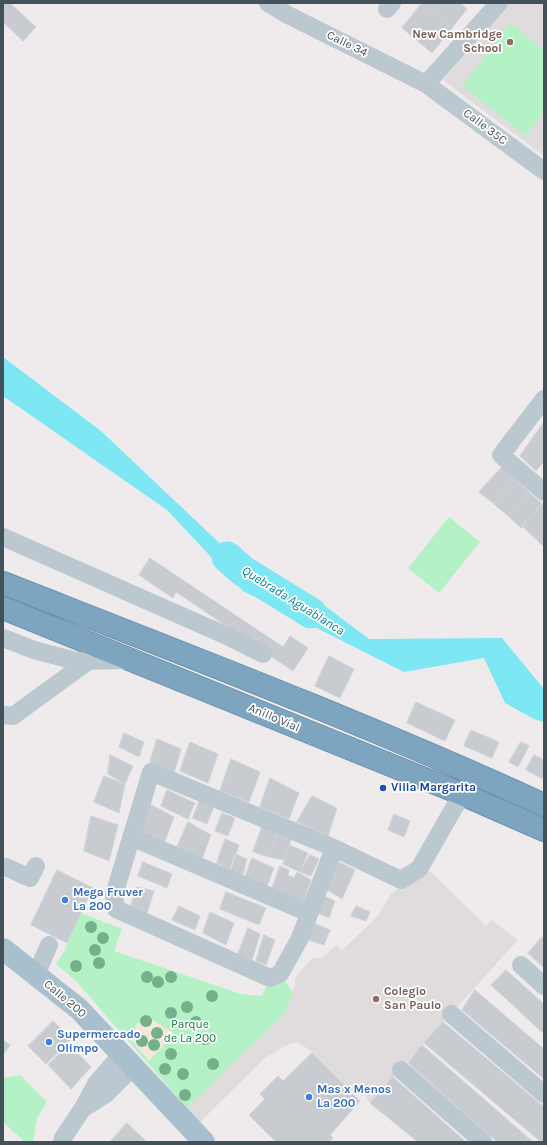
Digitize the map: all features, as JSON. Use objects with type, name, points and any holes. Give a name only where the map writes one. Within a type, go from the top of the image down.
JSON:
[{"type":"highway","name":"Anillo Víal","points":[[3,583],[300,701],[470,771],[544,805]]},
{"type":"highway","name":"Anillo Víal","points":[[3,608],[133,659],[298,729],[462,794],[544,830]]},
{"type":"main road","name":"Calle 200","points":[[3,949],[79,1009],[204,1142]]},
{"type":"street","name":"Calle 34","points":[[268,3],[293,9],[426,84]]},
{"type":"street","points":[[426,84],[499,3]]},
{"type":"street","name":"Calle 35C","points":[[426,84],[544,171]]},
{"type":"street","points":[[544,399],[501,455],[544,492]]},
{"type":"street","points":[[3,537],[227,636],[263,654]]},
{"type":"street","points":[[3,638],[65,660],[87,662],[133,659]]},
{"type":"street","points":[[3,715],[13,716],[87,662]]},
{"type":"street","points":[[334,848],[300,938],[280,974],[270,978],[116,909],[114,895],[151,772],[334,848],[401,880],[419,869],[462,794]]},
{"type":"street","points":[[131,837],[309,913]]},
{"type":"street","points":[[6,865],[30,878],[36,866]]},
{"type":"street","points":[[33,973],[39,968],[49,945]]},
{"type":"street","points":[[521,965],[544,986]]},
{"type":"street","points":[[450,1014],[544,1094]]},
{"type":"street","points":[[62,1142],[62,1138],[83,1108],[106,1094],[127,1061]]},
{"type":"street","points":[[401,1070],[483,1142]]},
{"type":"shaded area","name":"New Cambridge School","points":[[510,3],[544,3],[544,156],[443,80]]},
{"type":"shaded area","name":"Colegio San Paulo","points":[[430,871],[486,926],[491,920],[518,940],[370,1103],[359,1087],[352,1092],[307,1048],[296,1042],[285,1046],[265,1058],[192,1130],[179,1116],[285,1013],[293,992],[296,976],[311,959],[323,957],[337,945],[342,950],[377,917],[391,894],[409,880]]},
{"type":"green space","name":"New Cambridge School","points":[[510,23],[544,50],[544,112],[526,136],[462,86]]},
{"type":"green space","points":[[449,517],[480,542],[439,593],[408,568]]},
{"type":"green space","name":"Parque de La 200","points":[[81,913],[122,929],[114,951],[241,994],[262,996],[270,978],[280,974],[293,992],[285,1013],[187,1108],[75,980],[56,964],[64,952]]},
{"type":"green space","points":[[20,1075],[47,1102],[37,1118],[33,1142],[25,1142],[3,1122],[3,1078]]},
{"type":"sand","points":[[146,1016],[172,1032],[173,1036],[149,1061],[130,1039],[136,1033],[135,1026]]},
{"type":"water","points":[[3,357],[101,431],[268,589],[321,603],[369,639],[502,638],[544,689],[544,722],[534,719],[505,703],[484,658],[404,672],[243,591],[167,510],[3,396]]},
{"type":"building","points":[[3,3],[10,3],[36,27],[23,41],[3,22]]},
{"type":"building","points":[[422,3],[460,3],[467,9],[452,28]]},
{"type":"building","points":[[422,3],[452,28],[432,53],[402,28]]},
{"type":"building","points":[[544,422],[544,440],[542,443],[544,446],[544,461],[536,471],[520,456]]},
{"type":"building","points":[[502,467],[515,479],[494,504],[479,492]]},
{"type":"building","points":[[515,479],[529,492],[508,516],[494,504]]},
{"type":"building","points":[[529,492],[542,504],[521,528],[508,516]]},
{"type":"building","points":[[544,503],[544,530],[536,539],[522,526]]},
{"type":"building","points":[[544,530],[544,547],[536,539]]},
{"type":"building","points":[[150,558],[283,647],[290,636],[308,648],[293,671],[176,592],[173,598],[139,575]]},
{"type":"building","points":[[329,656],[354,669],[340,698],[315,686]]},
{"type":"building","points":[[416,702],[455,720],[445,741],[407,723]]},
{"type":"building","points":[[471,730],[499,742],[492,758],[464,746]]},
{"type":"building","points":[[124,733],[144,742],[139,757],[119,747]]},
{"type":"building","points":[[157,739],[181,749],[174,773],[150,762]]},
{"type":"building","points":[[190,742],[218,754],[208,783],[180,771]]},
{"type":"building","points":[[521,742],[529,746],[518,767],[509,762]]},
{"type":"building","points":[[110,755],[133,766],[125,784],[108,774]]},
{"type":"building","points":[[534,755],[544,760],[543,779],[526,770]]},
{"type":"building","points":[[231,759],[260,772],[249,802],[220,791]]},
{"type":"building","points":[[104,776],[125,784],[119,813],[94,802]]},
{"type":"building","points":[[270,778],[299,793],[289,819],[260,807]]},
{"type":"building","points":[[167,790],[195,803],[188,819],[161,806]]},
{"type":"building","points":[[312,796],[337,808],[328,836],[297,822]]},
{"type":"building","points":[[200,799],[214,806],[207,824],[193,818]]},
{"type":"building","points":[[146,802],[174,817],[164,844],[137,832]]},
{"type":"building","points":[[222,813],[235,818],[228,836],[215,831]]},
{"type":"building","points":[[394,814],[410,821],[404,837],[388,830]]},
{"type":"building","points":[[91,816],[118,825],[109,861],[84,851]]},
{"type":"building","points":[[188,822],[211,835],[202,859],[177,847]]},
{"type":"building","points":[[262,827],[278,834],[269,857],[253,852]]},
{"type":"building","points":[[278,834],[291,840],[284,860],[269,857]]},
{"type":"building","points":[[225,839],[239,845],[231,870],[217,863]]},
{"type":"building","points":[[289,845],[308,853],[300,872],[283,864]]},
{"type":"building","points":[[235,854],[247,859],[242,878],[229,873]]},
{"type":"building","points":[[310,855],[319,859],[311,876],[300,872]]},
{"type":"building","points":[[252,858],[274,868],[267,886],[245,877]]},
{"type":"building","points":[[143,862],[172,874],[167,888],[138,876]]},
{"type":"building","points":[[339,862],[355,870],[342,899],[326,889]]},
{"type":"building","points":[[280,866],[289,870],[288,875],[294,878],[297,872],[311,880],[303,904],[271,891]]},
{"type":"building","name":"Mega Fruver La 200","points":[[57,870],[93,888],[67,943],[31,925]]},
{"type":"building","points":[[137,887],[154,891],[147,913],[131,906]]},
{"type":"building","points":[[226,892],[266,908],[259,925],[220,909]]},
{"type":"building","points":[[324,896],[335,901],[329,918],[317,913]]},
{"type":"building","points":[[179,906],[200,916],[195,930],[172,920]]},
{"type":"building","points":[[356,906],[370,912],[366,921],[351,916]]},
{"type":"building","points":[[210,912],[234,923],[226,945],[203,933]]},
{"type":"building","points":[[314,923],[330,930],[324,945],[306,939]]},
{"type":"building","points":[[248,928],[260,934],[252,960],[238,954]]},
{"type":"building","points":[[264,935],[275,940],[266,965],[256,961]]},
{"type":"building","points":[[542,937],[544,939],[544,968],[528,953]]},
{"type":"building","points":[[506,970],[544,1004],[544,1034],[491,985]]},
{"type":"building","points":[[475,990],[544,1049],[544,1079],[462,1010]]},
{"type":"building","name":"Supermercado Olimpo","points":[[53,1021],[71,1039],[46,1064],[28,1046]]},
{"type":"building","points":[[443,1022],[544,1107],[544,1142],[541,1142],[424,1043]]},
{"type":"building","points":[[3,1040],[10,1045],[3,1055]]},
{"type":"building","points":[[69,1044],[91,1067],[71,1089],[48,1065]]},
{"type":"building","points":[[422,1045],[533,1142],[497,1142],[408,1063]]},
{"type":"building","name":"Mas x Menos La 200","points":[[312,1053],[360,1101],[330,1135],[333,1138],[329,1142],[276,1142],[249,1115],[265,1099],[260,1094],[278,1076],[283,1081]]},
{"type":"building","points":[[393,1077],[466,1142],[418,1142],[370,1103]]},
{"type":"building","points":[[127,1123],[147,1142],[110,1142]]},
{"type":"waterway","name":"Quebrada Aguablanca","points":[[227,557],[243,571],[311,613]]},
{"type":"place","name":"New Cambridge School","points":[[510,42]]},
{"type":"place","name":"Villa Margarita","points":[[383,788]]},
{"type":"place","name":"Mega Fruver La 200","points":[[65,900]]},
{"type":"place","name":"Colegio San Paulo","points":[[376,999]]},
{"type":"place","name":"Supermercado Olimpo","points":[[49,1042]]},
{"type":"place","name":"Mas x Menos La 200","points":[[309,1097]]}]
